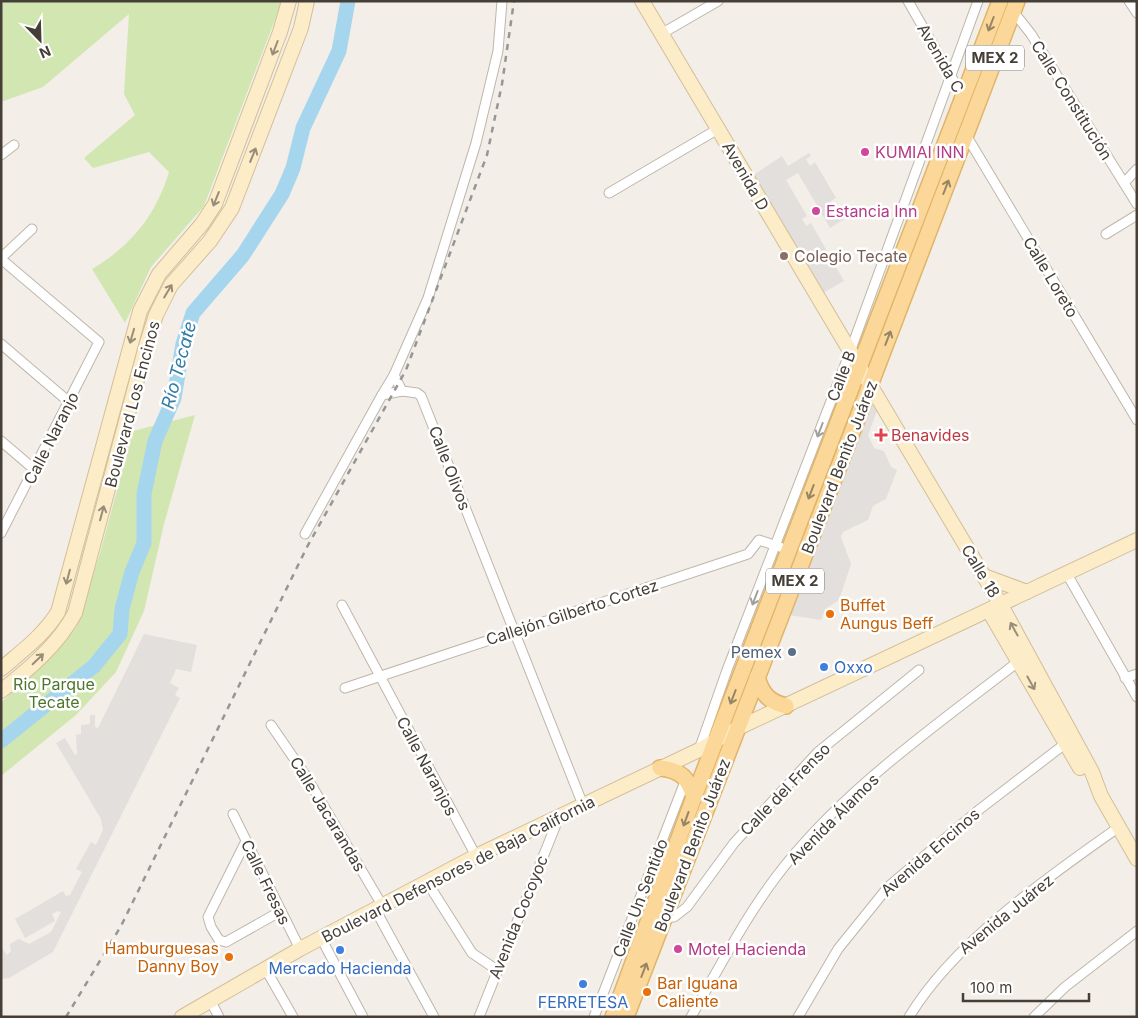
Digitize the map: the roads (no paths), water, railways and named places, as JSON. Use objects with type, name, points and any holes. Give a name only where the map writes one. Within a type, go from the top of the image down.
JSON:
[{"type":"main road","name":"Boulevard Los Encinos","points":[[1,670],[28,647],[58,612],[120,376],[146,295],[159,274],[202,224],[215,204],[280,32],[289,1]]},
{"type":"main road","name":"Boulevard Los Encinos","points":[[1,691],[57,640],[67,628],[75,613],[146,346],[163,299],[171,285],[210,241],[232,208],[301,28],[307,1]]},
{"type":"main road","name":"Avenida D","points":[[642,1],[850,352]]},
{"type":"main road","name":"Boulevard Benito Juárez","points":[[622,1015],[694,797],[782,548],[859,365],[962,96],[1008,4]]},
{"type":"main road","name":"Boulevard Benito Juárez","points":[[622,1015],[665,917],[974,116],[1008,4]]},
{"type":"main road","name":"Calle 18","points":[[850,352],[871,384],[984,576],[995,608],[1019,661],[1069,741],[1092,772],[1101,796],[1137,859]]},
{"type":"main road","points":[[120,376],[137,379]]},
{"type":"main road","name":"Boulevard Defensores de Baja California","points":[[182,1017],[265,968],[476,856],[699,750],[738,728],[1137,540]]},
{"type":"main road","points":[[984,576],[1027,592]]},
{"type":"main road","name":"Calle 18","points":[[995,608],[1069,741]]},
{"type":"main road","points":[[757,677],[760,689],[767,698],[775,703],[786,706]]},
{"type":"main road","points":[[709,802],[708,784],[719,752],[715,742]]},
{"type":"main road","points":[[660,768],[674,770],[686,779],[694,797]]},
{"type":"street","points":[[305,534],[394,375],[428,298],[476,143],[498,51],[502,1]]},
{"type":"street","points":[[661,34],[718,1]]},
{"type":"street","name":"Avenida C","points":[[908,1],[974,116]]},
{"type":"street","name":"Calle B","points":[[699,750],[782,548],[850,352],[978,1]]},
{"type":"street","points":[[1130,1],[1137,13]]},
{"type":"street","name":"Calle Constitución","points":[[1008,4],[1031,34],[1137,204]]},
{"type":"street","points":[[610,193],[718,129]]},
{"type":"street","name":"Calle Loreto","points":[[966,135],[1137,420]]},
{"type":"street","points":[[1,155],[14,145]]},
{"type":"street","points":[[1124,183],[1137,169]]},
{"type":"street","points":[[1106,234],[1137,215]]},
{"type":"street","points":[[1,259],[32,229]]},
{"type":"street","name":"Calle Naranjo","points":[[1,259],[99,342],[1,533]]},
{"type":"street","points":[[1,344],[69,402]]},
{"type":"street","points":[[382,395],[402,391],[394,375]]},
{"type":"street","name":"Calle Olivos","points":[[402,391],[417,393],[421,396],[583,805]]},
{"type":"street","points":[[1,441],[35,470]]},
{"type":"street","name":"Callejón Gilberto Cortez","points":[[345,688],[748,554],[759,540],[782,548]]},
{"type":"street","points":[[1067,574],[1137,697]]},
{"type":"street","name":"Calle Naranjos","points":[[342,605],[476,856]]},
{"type":"street","name":"Avenida Álamos","points":[[691,1017],[756,906],[776,877],[812,837],[848,800],[896,759],[1019,661]]},
{"type":"street","name":"Calle del Frenso","points":[[665,917],[674,916],[687,907],[734,843],[818,752],[919,670]]},
{"type":"street","points":[[1125,678],[1137,674]]},
{"type":"street","name":"Calle Jacarandas","points":[[271,725],[306,776],[378,907],[434,1017]]},
{"type":"street","name":"Avenida Encinos","points":[[798,1017],[838,949],[888,887],[980,809],[1069,741]]},
{"type":"street","name":"Calle Un Sentido","points":[[594,1017],[686,779]]},
{"type":"street","name":"Calle Fresas","points":[[233,814],[300,949]]},
{"type":"street","name":"Avenida Cocoyoc","points":[[478,1017],[559,817]]},
{"type":"street","name":"Avenida Juárez","points":[[909,1017],[928,987],[962,950],[1017,903],[1119,827]]},
{"type":"street","points":[[246,841],[208,917],[211,927],[219,940],[226,942],[281,911]]},
{"type":"street","points":[[427,882],[472,953],[497,970]]},
{"type":"street","points":[[1034,1017],[1065,988],[1137,931]]},
{"type":"street","points":[[321,938],[363,1017]]},
{"type":"street","points":[[265,968],[293,1017]]},
{"type":"street","points":[[210,1000],[219,1017]]},
{"type":"street","points":[[599,1004],[622,1015]]},
{"type":"waterway","name":"Río Tecate","points":[[1,741],[94,666],[120,634],[122,609],[132,572],[144,543],[144,494],[155,441],[174,398],[183,344],[193,313],[243,255],[282,194],[293,168],[303,128],[339,51],[348,1]]},
{"type":"railway","points":[[66,1017],[121,926],[307,547],[406,370],[487,155],[502,84],[514,1]]},
{"type":"place","name":"KUMIAI INN","points":[[865,152]]},
{"type":"place","name":"Estancia Inn","points":[[816,211]]},
{"type":"place","name":"Colegio Tecate","points":[[784,256]]},
{"type":"place","name":"Benavides","points":[[881,435]]},
{"type":"place","name":"Buffet Aungus Beff","points":[[830,614]]},
{"type":"place","name":"Pemex","points":[[792,652]]},
{"type":"place","name":"Oxxo","points":[[824,667]]},
{"type":"place","name":"Motel Hacienda","points":[[678,949]]},
{"type":"place","name":"Mercado Hacienda","points":[[340,950]]},
{"type":"place","name":"Hamburguesas Danny Boy","points":[[229,957]]},
{"type":"place","name":"FERRETESA","points":[[583,984]]},
{"type":"place","name":"Bar Iguana Caliente","points":[[647,992]]},
{"type":"park label","name":"Rio Parque Tecate","points":[[54,693]]}]
